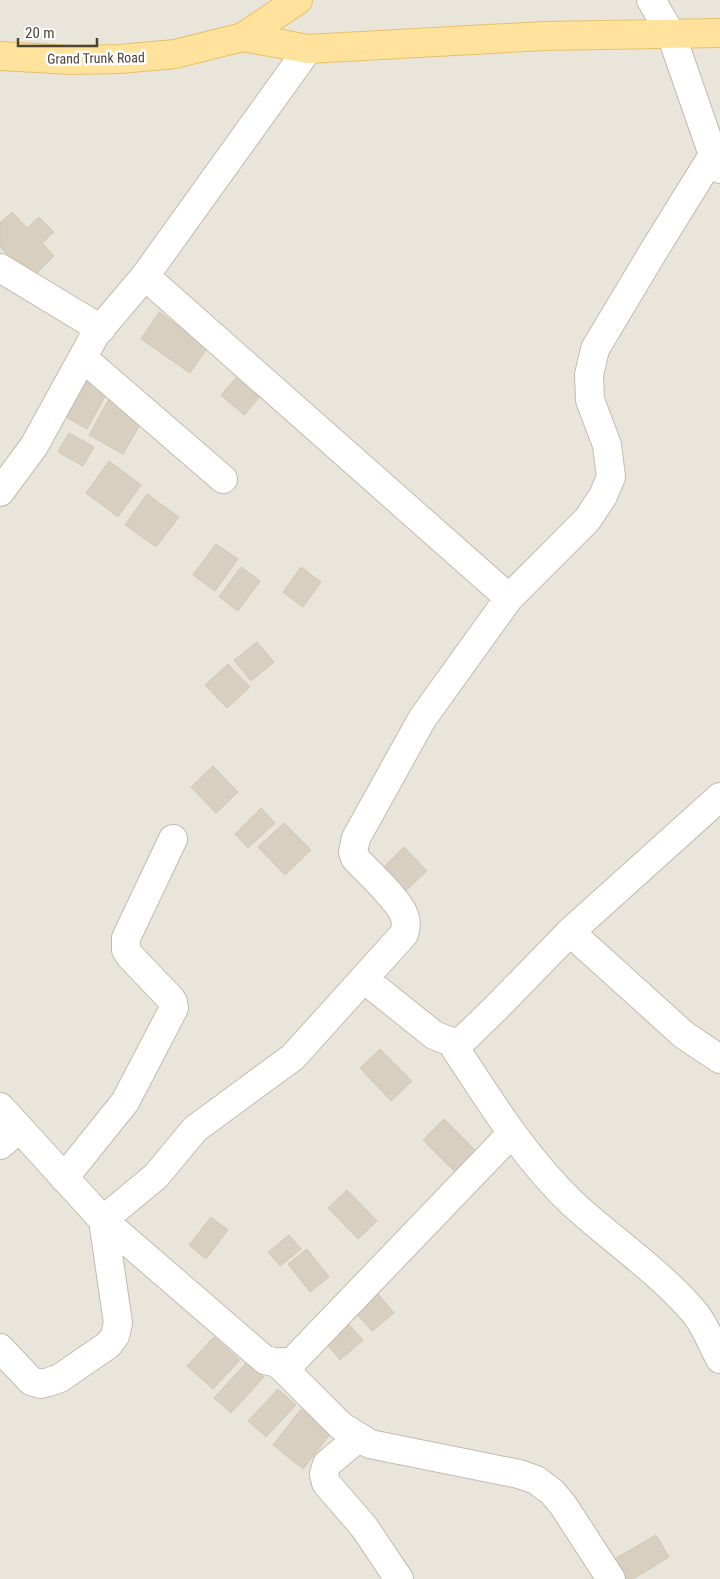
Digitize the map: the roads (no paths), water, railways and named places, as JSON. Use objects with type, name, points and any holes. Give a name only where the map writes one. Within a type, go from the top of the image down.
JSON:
[{"type":"main road","name":"Grand Trunk Road","points":[[0,56],[71,60],[120,59],[175,54],[243,37],[298,0]]},
{"type":"main road","points":[[243,37],[308,49],[544,36],[720,33]]},
{"type":"street","points":[[102,1220],[156,1176],[195,1129],[293,1057],[404,934],[406,926],[405,915],[355,858],[353,852],[356,838],[422,719],[509,598],[587,520],[603,496],[611,477],[607,445],[590,400],[589,375],[595,349],[653,252],[717,162],[671,34],[651,0]]},
{"type":"street","points":[[0,492],[34,446],[101,329],[145,276],[308,49]]},
{"type":"street","points":[[0,268],[101,329]]},
{"type":"street","points":[[145,276],[509,598]]},
{"type":"street","points":[[83,358],[223,479]]},
{"type":"street","points":[[364,979],[434,1035],[451,1042],[462,1041],[498,1007],[570,932],[720,797]]},
{"type":"street","points":[[64,1178],[125,1102],[174,1008],[171,999],[126,950],[126,938],[173,839]]},
{"type":"street","points":[[570,932],[684,1035],[720,1059]]},
{"type":"street","points":[[451,1042],[512,1133],[535,1163],[572,1202],[670,1286],[695,1314],[720,1359]]},
{"type":"street","points":[[0,1107],[10,1137],[64,1178],[102,1220],[265,1360],[278,1363],[294,1360],[512,1133]]},
{"type":"street","points":[[0,1348],[31,1381],[41,1384],[60,1378],[108,1346],[115,1336],[118,1323],[102,1220]]},
{"type":"street","points":[[278,1363],[341,1426],[370,1444],[519,1474],[536,1480],[552,1492],[563,1505],[611,1579]]},
{"type":"street","points":[[358,1438],[327,1464],[324,1474],[326,1483],[364,1527],[400,1579]]}]
